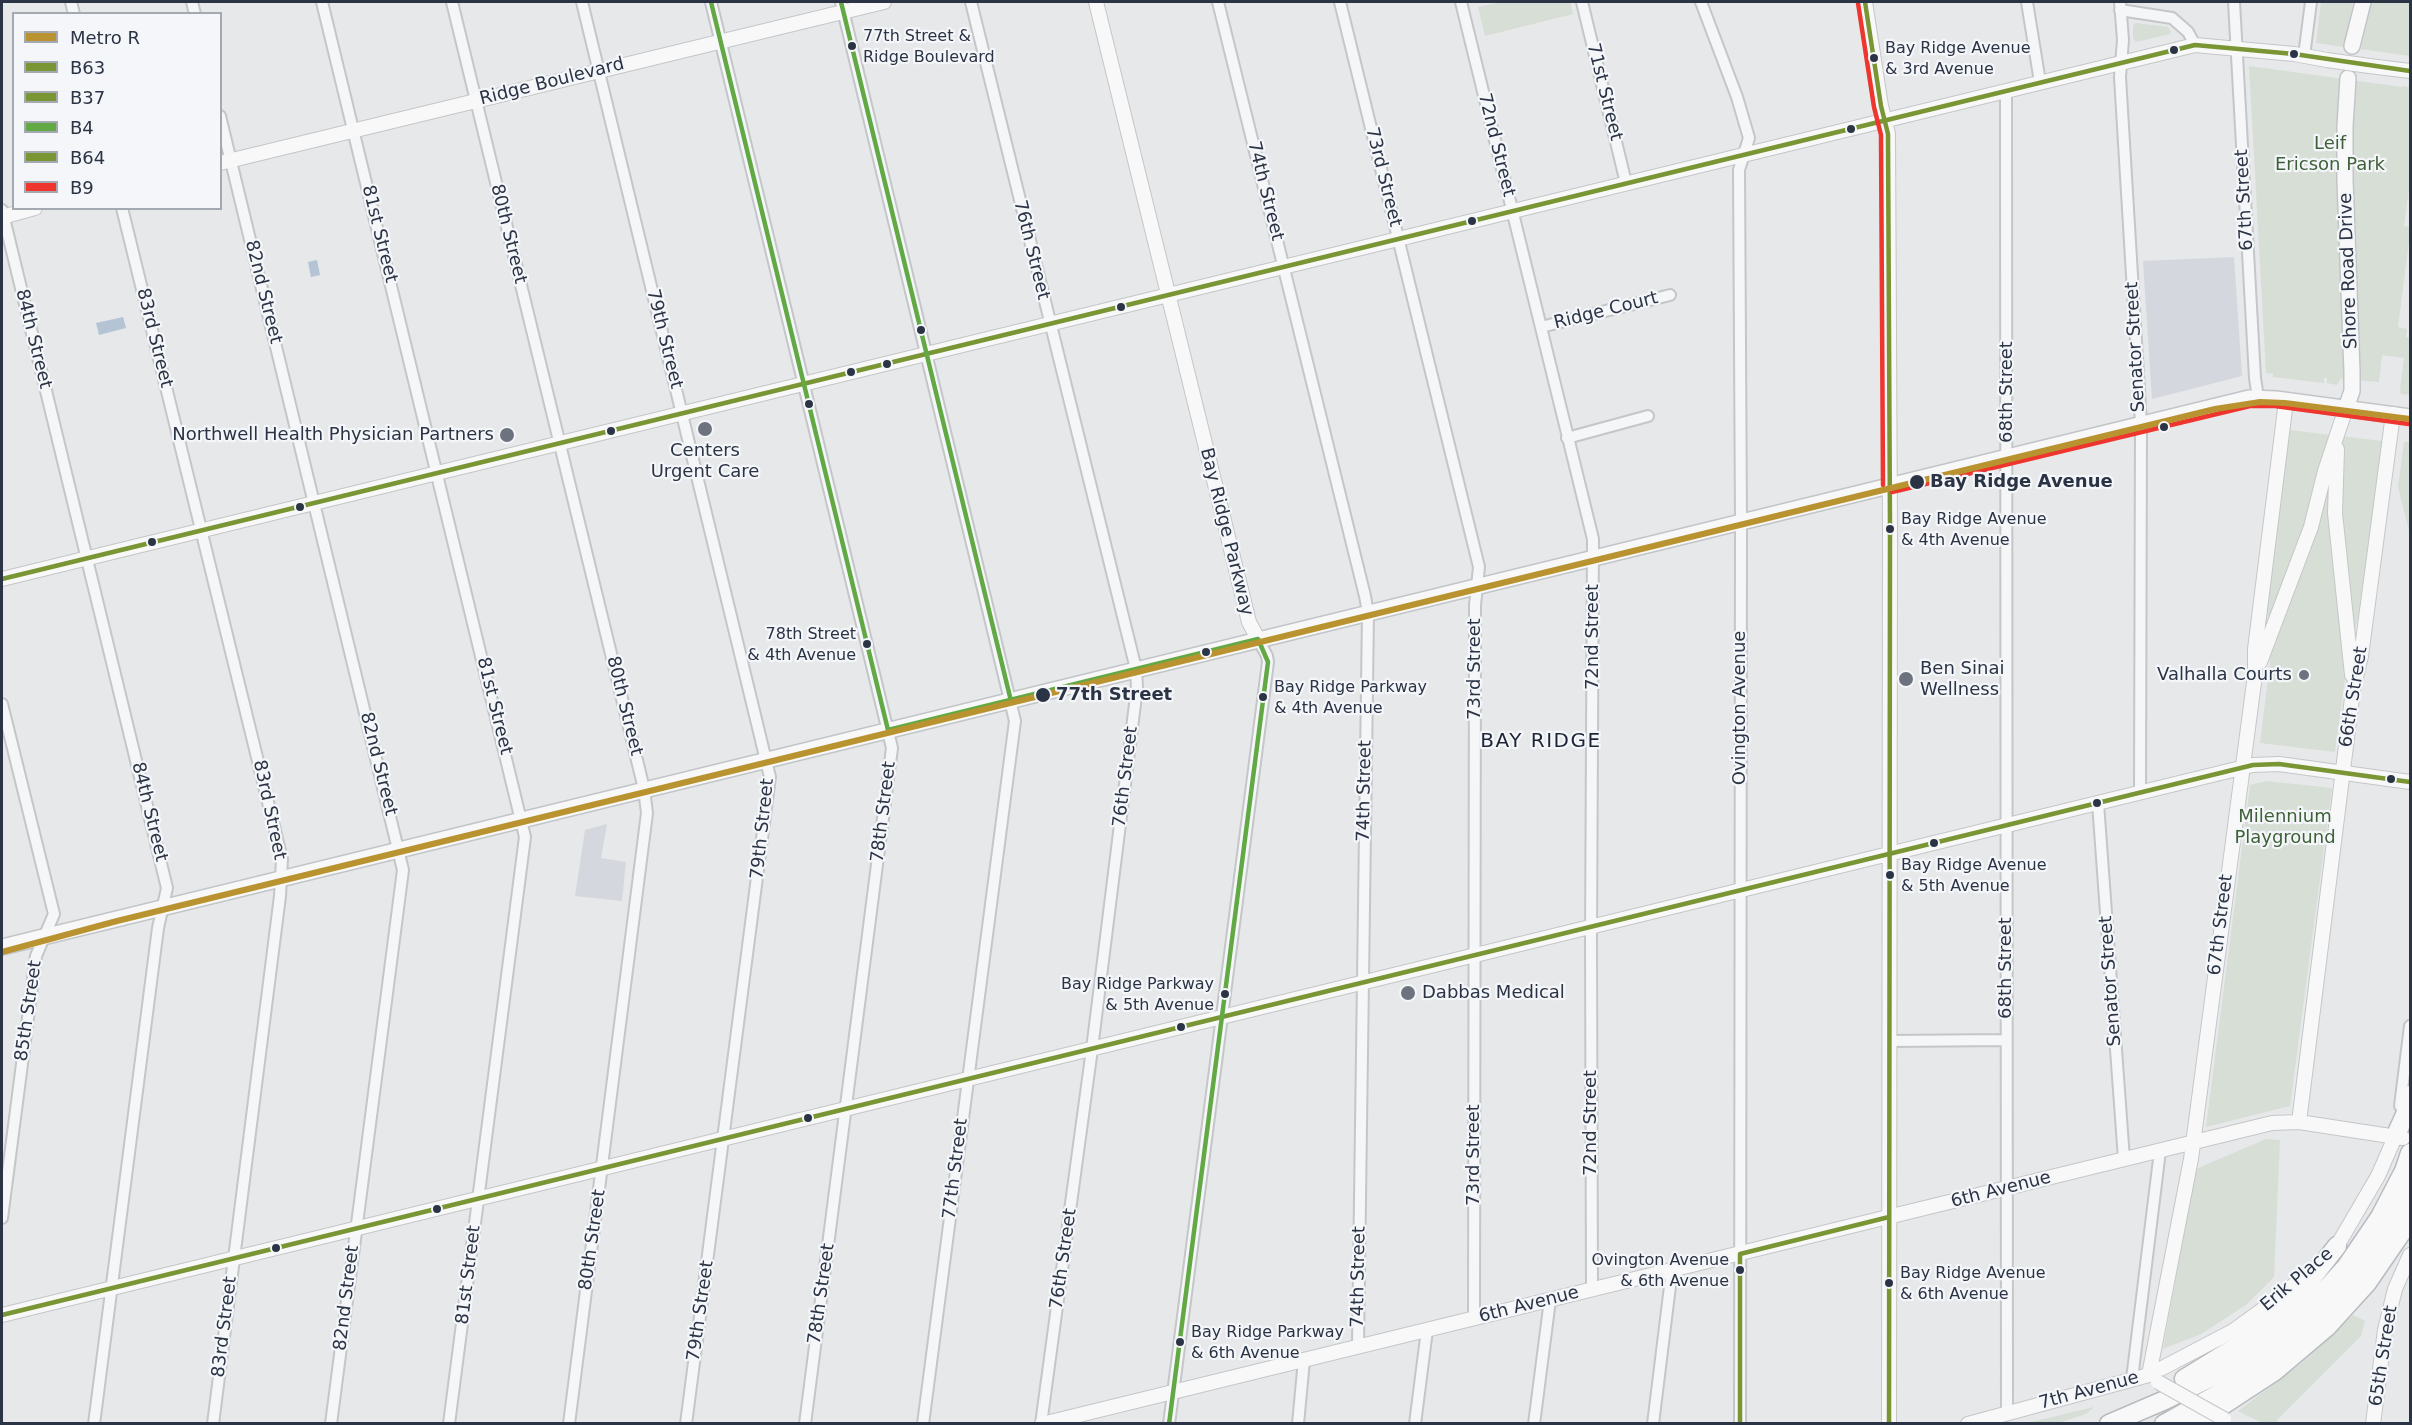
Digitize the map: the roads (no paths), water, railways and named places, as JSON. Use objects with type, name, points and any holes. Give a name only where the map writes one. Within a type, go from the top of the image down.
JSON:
[{"type":"highway","points":[[2163,1424],[2225,1390],[2315,1320],[2373,1254],[2397,1221],[2405,1115],[2410,1095]]},
{"type":"highway","points":[[2194,1424],[2275,1371],[2327,1327],[2367,1283],[2397,1221],[2410,1185]]},
{"type":"highway","points":[[2109,1424],[2224,1371],[2266,1345],[2308,1308],[2346,1267],[2397,1221]]},
{"type":"highway","points":[[2165,1400],[2182,1381],[2249,1339],[2297,1297],[2337,1246]]},
{"type":"main road","points":[[2352,46],[2363,2]]},
{"type":"main road","name":"Shore Road Drive","points":[[2346,408],[2352,391],[2345,180],[2348,78]]},
{"type":"main road","points":[[2,947],[2249,398],[2410,417]]},
{"type":"street","name":"81st Street","points":[[322,2],[525,837],[449,1424]]},
{"type":"street","name":"80th Street","points":[[452,2],[644,789],[647,813],[569,1424]]},
{"type":"street","name":"79th Street","points":[[582,2],[771,777],[686,1424]]},
{"type":"street","name":"78th Street","points":[[711,2],[892,748],[805,1424]]},
{"type":"street","name":"Ridge Boulevard","points":[[226,162],[721,41],[842,6],[884,2]]},
{"type":"street","name":"76th Street","points":[[971,2],[1136,669],[1137,688],[1042,1424]]},
{"type":"street","name":"Bay Ridge Parkway","points":[[1096,2],[1249,622],[1268,662],[1169,1424]]},
{"type":"street","name":"74th Street","points":[[1218,2],[1368,613],[1359,1346]]},
{"type":"street","name":"73rd Street","points":[[1340,2],[1479,567],[1475,605],[1474,1318]]},
{"type":"street","name":"72nd Street","points":[[1461,2],[1593,539],[1592,1289]]},
{"type":"street","name":"71st Street","points":[[1582,2],[1626,183]]},
{"type":"street","name":"Ovington Avenue","points":[[1701,2],[1737,98],[1749,138],[1739,170],[1740,1424]]},
{"type":"street","points":[[1865,2],[1888,134],[1889,1424]]},
{"type":"street","points":[[2027,2],[2040,82]]},
{"type":"street","name":"67th Street","points":[[2234,2],[2254,366],[2258,398]]},
{"type":"street","points":[[2304,56],[2311,2]]},
{"type":"street","name":"77th Street","points":[[842,6],[1015,721],[923,1424]]},
{"type":"street","name":"Senator Street","points":[[2140,792],[2141,424],[2121,63],[2120,6],[2172,18],[2188,32],[2195,45]]},
{"type":"street","points":[[2,579],[2195,45],[2304,56],[2408,71]]},
{"type":"street","name":"68th Street","points":[[2006,91],[2007,1413]]},
{"type":"street","name":"82nd Street","points":[[222,131],[226,162],[315,503],[403,870],[331,1424]]},
{"type":"street","points":[[2,214],[24,210]]},
{"type":"street","name":"83rd Street","points":[[122,210],[282,859],[213,1424]]},
{"type":"street","name":"84th Street","points":[[2,214],[167,888],[158,928],[94,1424]]},
{"type":"street","name":"Ridge Court","points":[[1541,327],[1670,295]]},
{"type":"street","name":"67th Street","points":[[2153,1379],[2193,1142],[2255,675],[2255,649],[2286,401]]},
{"type":"street","name":"Shore Road Drive","points":[[2255,675],[2311,527],[2325,471],[2346,408]]},
{"type":"street","name":"66th Street","points":[[2299,1122],[2353,690],[2361,656],[2393,414]]},
{"type":"street","points":[[1568,438],[1648,417]]},
{"type":"street","name":"Shore Road Drive","points":[[2339,426],[2335,513],[2353,690]]},
{"type":"street","name":"85th Street","points":[[2,704],[54,914],[36,956],[2,1218]]},
{"type":"street","points":[[2,1315],[2242,768],[2272,763],[2410,782]]},
{"type":"street","name":"Senator Street","points":[[2097,803],[2124,1159]]},
{"type":"street","points":[[2403,1143],[2410,1026]]},
{"type":"street","points":[[1889,1041],[2006,1040]]},
{"type":"street","name":"6th Avenue","points":[[1042,1424],[2272,1123],[2299,1122],[2384,1133],[2403,1143]]},
{"type":"street","name":"Erik Place","points":[[2153,1379],[2233,1331],[2280,1297],[2337,1246],[2378,1176],[2403,1143]]},
{"type":"street","points":[[2133,1379],[2160,1151]]},
{"type":"street","name":"65th Street","points":[[2373,1424],[2388,1320],[2395,1289],[2410,1256]]},
{"type":"street","points":[[1653,1424],[1672,1270]]},
{"type":"street","points":[[1534,1424],[1550,1300]]},
{"type":"street","points":[[1415,1424],[1427,1330]]},
{"type":"street","points":[[1298,1424],[1304,1360]]},
{"type":"street","name":"7th Avenue","points":[[1968,1424],[2133,1379],[2153,1379],[2230,1421]]},
{"type":"water","points":[[317,260],[320,275],[311,277],[308,262]]},
{"type":"water","points":[[123,317],[126,328],[99,335],[96,323]]},
{"type":"metro line","name":"R","points":[[2,952],[117,921],[2215,409],[2260,402],[2285,403],[2410,419]]},
{"type":"place","name":"77th Street & Ridge Boulevard","points":[[852,46]]},
{"type":"place","name":"Bay Ridge Avenue & 3rd Avenue","points":[[1874,58]]},
{"type":"place","name":"Centers Urgent Care","points":[[705,429]]},
{"type":"place","name":"Northwell Health Physician Partners","points":[[507,435]]},
{"type":"place","name":"Bay Ridge Avenue","points":[[1917,482]]},
{"type":"place","name":"Bay Ridge Avenue & 4th Avenue","points":[[1890,529]]},
{"type":"place","name":"78th Street & 4th Avenue","points":[[867,644]]},
{"type":"place","name":"Valhalla Courts","points":[[2304,675]]},
{"type":"place","name":"Ben Sinai Wellness","points":[[1906,679]]},
{"type":"place","name":"77th Street","points":[[1043,695]]},
{"type":"place","name":"Bay Ridge Parkway & 4th Avenue","points":[[1263,697]]},
{"type":"place","name":"Bay Ridge Avenue & 5th Avenue","points":[[1890,875]]},
{"type":"place","name":"Dabbas Medical","points":[[1408,993]]},
{"type":"place","name":"Bay Ridge Parkway & 5th Avenue","points":[[1225,994]]},
{"type":"place","name":"Ovington Avenue & 6th Avenue","points":[[1740,1270]]},
{"type":"place","name":"Bay Ridge Avenue & 6th Avenue","points":[[1889,1283]]},
{"type":"place","name":"Bay Ridge Parkway & 6th Avenue","points":[[1180,1342]]},
{"type":"district","name":"BAY RIDGE","points":[[1541,742]]},
{"type":"park label","name":"Leif Ericson Park","points":[[2330,154]]},
{"type":"park label","name":"Milennium Playground","points":[[2285,827]]}]
